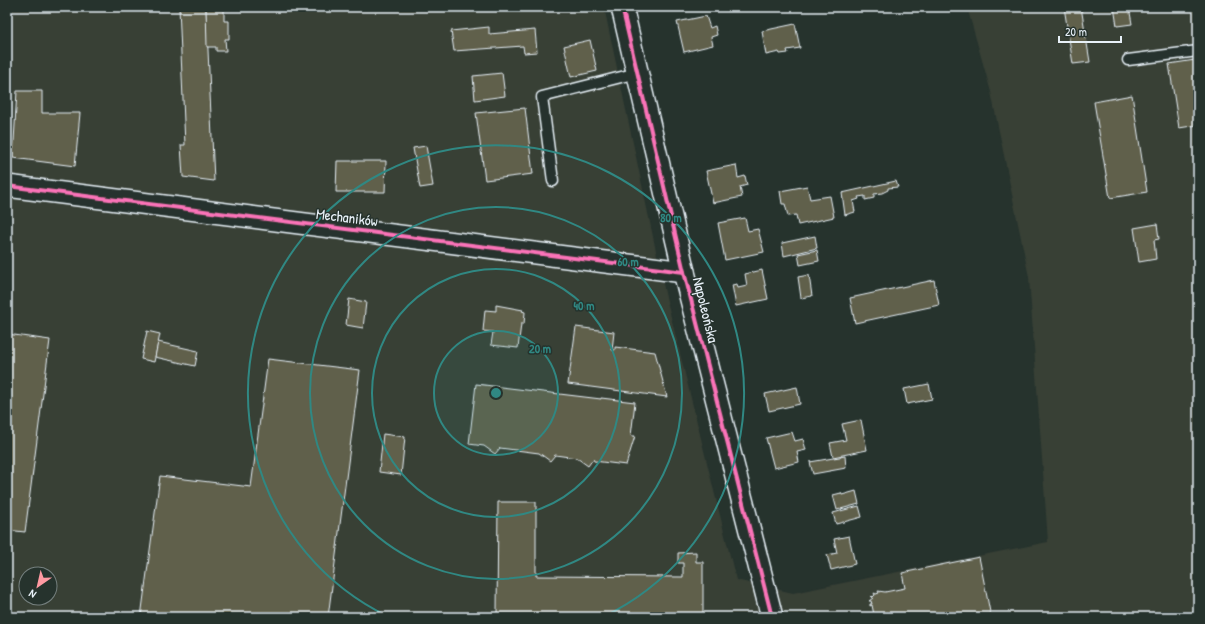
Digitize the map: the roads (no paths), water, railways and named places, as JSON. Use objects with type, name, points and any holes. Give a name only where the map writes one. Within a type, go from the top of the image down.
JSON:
[{"type":"street","name":"Napoleońska","points":[[622,7],[684,272],[772,617]]},
{"type":"street","name":"Mechaników","points":[[7,186],[684,272]]},
{"type":"lane","points":[[1128,60],[1198,51]]},
{"type":"lane","points":[[553,181],[542,97],[637,73]]}]
